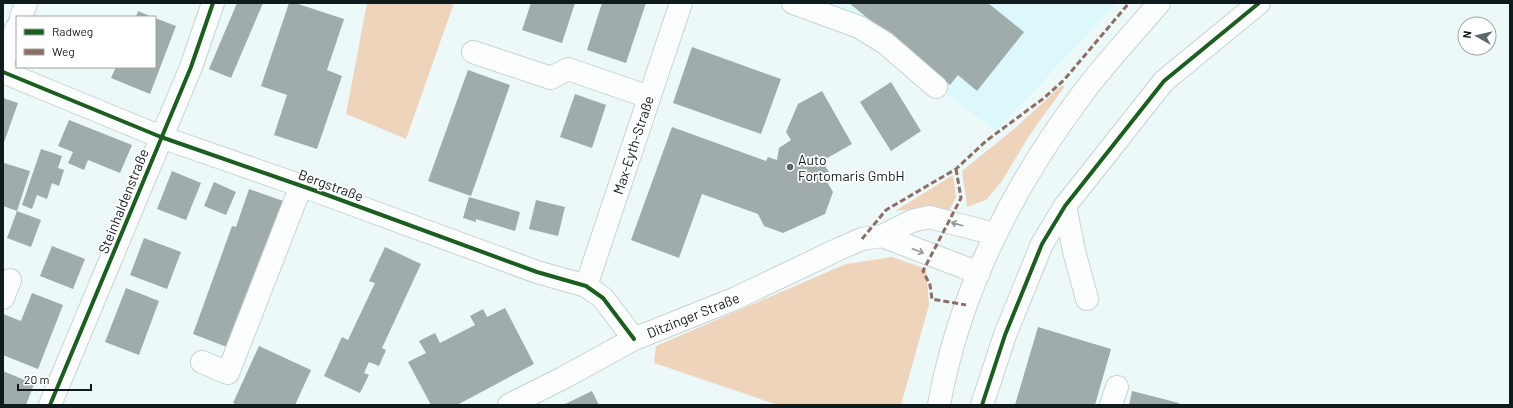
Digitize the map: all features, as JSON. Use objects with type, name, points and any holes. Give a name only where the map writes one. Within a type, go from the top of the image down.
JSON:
[{"type":"street","points":[[21,16],[26,3]]},
{"type":"street","name":"Steinhaldenstraße","points":[[50,405],[191,67],[213,3]]},
{"type":"street","name":"Max-Eyth-Straße","points":[[586,286],[681,3]]},
{"type":"street","points":[[793,3],[859,27],[885,43],[936,87]]},
{"type":"street","points":[[940,405],[961,320],[995,234],[1035,163],[1083,93],[1159,3]]},
{"type":"street","points":[[982,405],[1005,335],[1042,244],[1065,206],[1164,81],[1259,3]]},
{"type":"street","points":[[3,62],[16,30]]},
{"type":"street","points":[[473,52],[551,78],[568,69],[649,97]]},
{"type":"street","name":"Bergstraße","points":[[3,72],[161,137],[537,272],[586,286],[603,298],[634,339]]},
{"type":"street","points":[[202,362],[228,373],[301,186]]},
{"type":"street","points":[[1065,206],[1074,252],[1087,299]]},
{"type":"street","name":"Ditzinger Straße","points":[[509,405],[563,378],[634,339],[734,300],[862,239],[882,236],[912,220],[929,218],[995,234]]},
{"type":"street","name":"Ditzinger Straße","points":[[882,236],[979,273]]},
{"type":"shaded area","points":[[367,3],[454,3],[406,139],[346,114]]},
{"type":"shaded area","points":[[823,3],[1117,3],[996,131]]},
{"type":"shaded area","points":[[1061,86],[1065,86],[1031,133],[1002,181],[986,200],[967,207],[962,171],[1014,129]]},
{"type":"shaded area","points":[[953,175],[956,197],[949,211],[914,209],[895,211]]},
{"type":"shaded area","points":[[892,257],[926,269],[929,305],[901,405],[778,405],[654,363],[656,346],[846,264]]},
{"type":"building","points":[[237,3],[263,3],[231,78],[209,69]]},
{"type":"building","points":[[289,3],[295,3],[344,19],[327,70],[342,76],[317,149],[274,135],[287,95],[261,86]]},
{"type":"building","points":[[531,3],[575,3],[562,43],[522,30]]},
{"type":"building","points":[[602,3],[646,3],[626,63],[587,50]]},
{"type":"building","points":[[849,3],[988,3],[1024,32],[977,91],[958,75],[950,85]]},
{"type":"building","points":[[138,11],[150,16],[136,16]]},
{"type":"building","points":[[156,18],[176,26],[150,94],[111,78],[116,68],[156,68]]},
{"type":"building","points":[[692,47],[781,79],[761,134],[673,103]]},
{"type":"building","points":[[468,70],[510,85],[471,196],[428,181]]},
{"type":"building","points":[[891,82],[921,131],[891,151],[860,102]]},
{"type":"building","points":[[822,91],[852,144],[822,161],[829,172],[823,175],[833,192],[825,214],[783,233],[764,226],[758,214],[702,194],[679,258],[631,240],[672,127],[766,161],[768,157],[777,160],[779,148],[791,140],[786,132],[798,104]]},
{"type":"building","points":[[575,94],[606,105],[592,148],[560,137]]},
{"type":"building","points":[[3,98],[18,103],[3,145]]},
{"type":"building","points":[[69,120],[132,145],[120,173],[88,160],[84,170],[68,163],[73,152],[58,146]]},
{"type":"building","points":[[41,149],[62,156],[58,168],[64,170],[59,186],[52,183],[47,199],[37,195],[32,209],[22,205]]},
{"type":"building","points":[[4,163],[30,171],[17,211],[3,206]]},
{"type":"building","points":[[172,171],[201,183],[186,220],[157,209]]},
{"type":"building","points":[[214,182],[236,192],[226,215],[204,206]]},
{"type":"building","points":[[249,189],[289,203],[232,349],[193,334],[232,226],[236,227]]},
{"type":"building","points":[[469,197],[520,212],[515,231],[476,219],[476,222],[463,218]]},
{"type":"building","points":[[536,200],[565,207],[558,236],[529,229]]},
{"type":"building","points":[[17,211],[41,220],[31,247],[7,238]]},
{"type":"building","points":[[144,238],[181,252],[167,289],[130,275]]},
{"type":"building","points":[[52,246],[85,259],[73,289],[40,276]]},
{"type":"building","points":[[385,247],[421,264],[382,348],[386,350],[379,366],[369,362],[364,373],[369,375],[360,393],[324,376],[342,337],[348,340],[375,283],[369,281]]},
{"type":"building","points":[[126,288],[159,301],[139,355],[105,342]]},
{"type":"building","points":[[32,293],[63,305],[38,369],[3,355],[3,314],[21,321]]},
{"type":"building","points":[[505,308],[534,364],[457,405],[431,405],[408,362],[426,353],[419,341],[435,333],[440,343],[475,325],[470,316],[483,309],[487,317]]},
{"type":"building","points":[[1038,327],[1111,349],[1095,405],[1015,405]]},
{"type":"building","points":[[259,346],[311,370],[295,405],[237,405],[233,403]]},
{"type":"building","points":[[3,371],[34,384],[26,405],[3,405]]},
{"type":"building","points":[[592,391],[599,405],[563,405]]},
{"type":"building","points":[[1132,391],[1179,403],[1178,405],[1129,405]]},
{"type":"marked path","points":[[862,239],[886,210],[956,169],[986,141],[1044,98],[1064,80],[1129,3]]},
{"type":"marked path","points":[[956,169],[961,198],[923,271],[930,285],[932,299],[966,305]]},
{"type":"cycle path","points":[[50,405],[191,67],[213,3]]},
{"type":"cycle path","points":[[982,405],[1005,335],[1042,244],[1065,206],[1164,81],[1259,3]]},
{"type":"cycle path","points":[[3,72],[161,137],[319,192],[537,272],[586,286],[603,298],[634,339]]},
{"type":"place","name":"Auto Fortomaris GmbH","points":[[790,167]]}]
